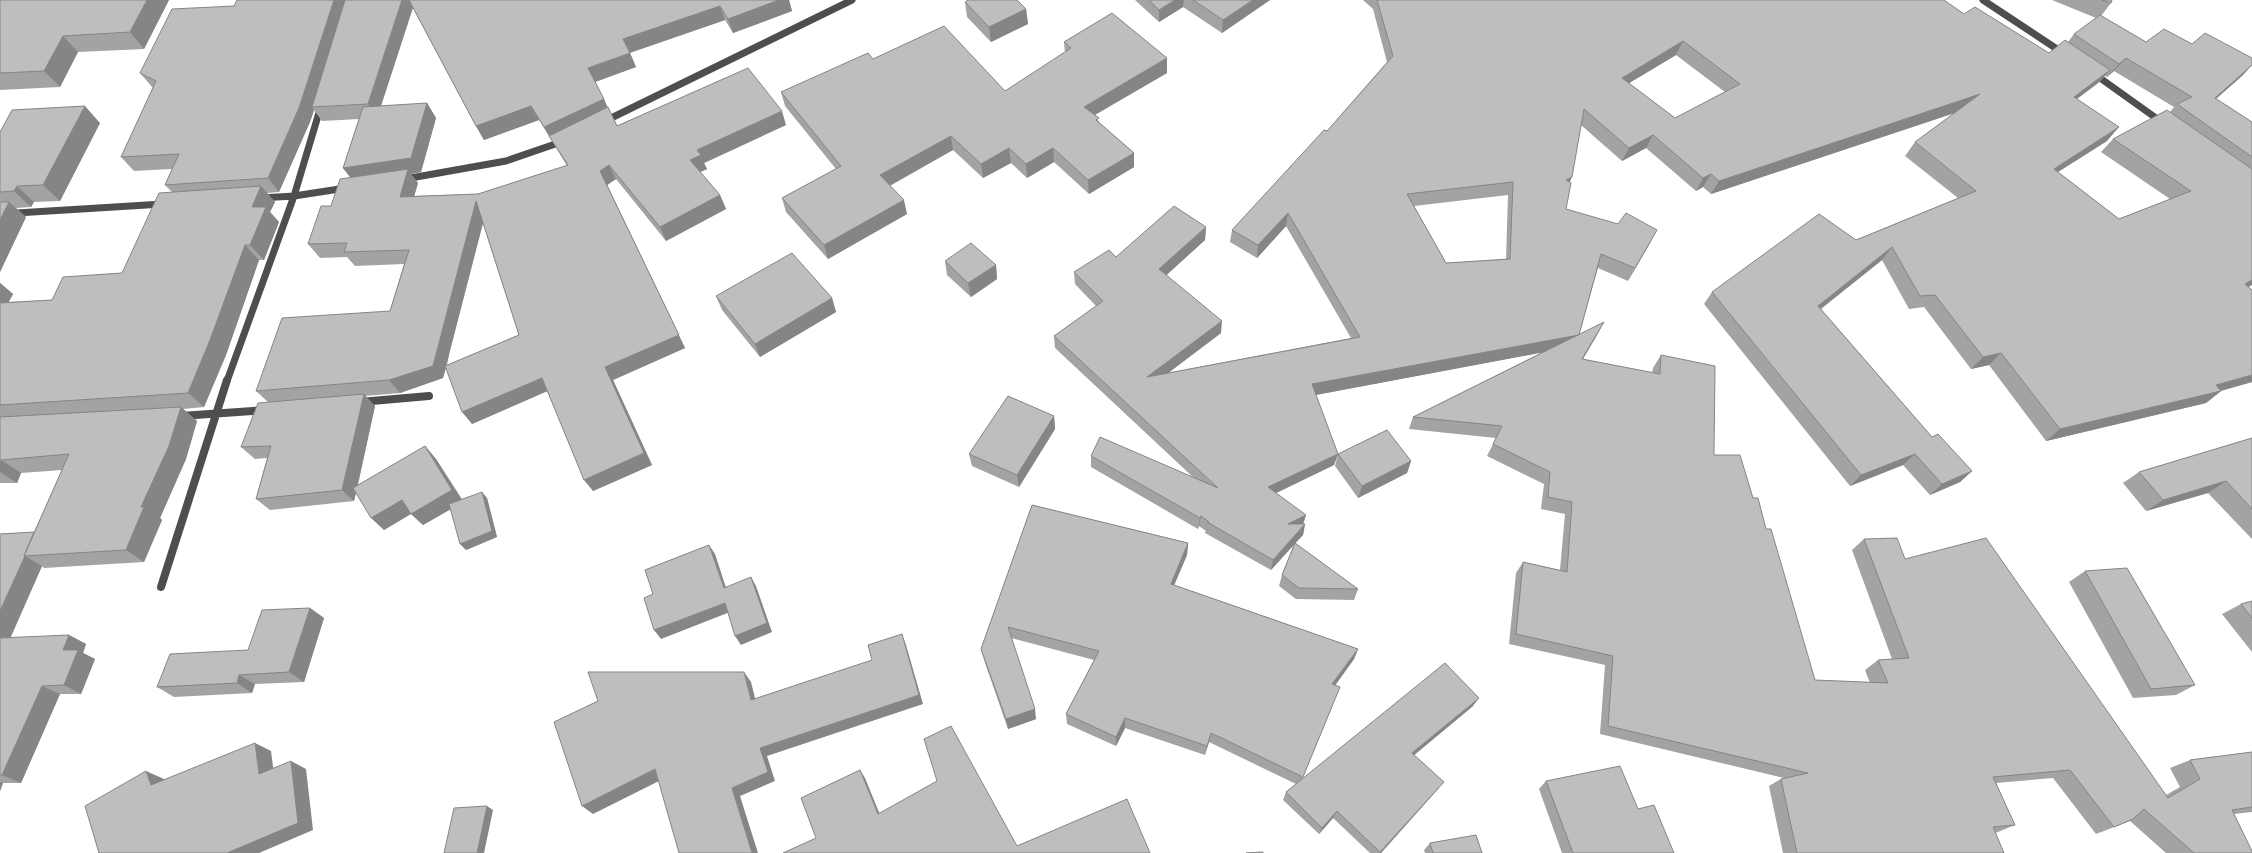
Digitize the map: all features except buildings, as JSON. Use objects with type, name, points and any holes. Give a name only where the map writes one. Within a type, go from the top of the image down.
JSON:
[{"type":"street","points":[[594,126],[852,0]]},
{"type":"street","points":[[1983,0],[2069,57]]},
{"type":"street","points":[[2089,71],[2167,126]]},
{"type":"street","points":[[161,587],[216,414],[294,196],[324,98]]},
{"type":"street","points":[[394,181],[472,170],[514,161],[551,147],[572,137]]},
{"type":"street","points":[[254,198],[294,196],[356,187]]},
{"type":"street","points":[[0,214],[175,203]]},
{"type":"street","points":[[350,403],[429,396]]},
{"type":"street","points":[[170,417],[271,410]]}]
